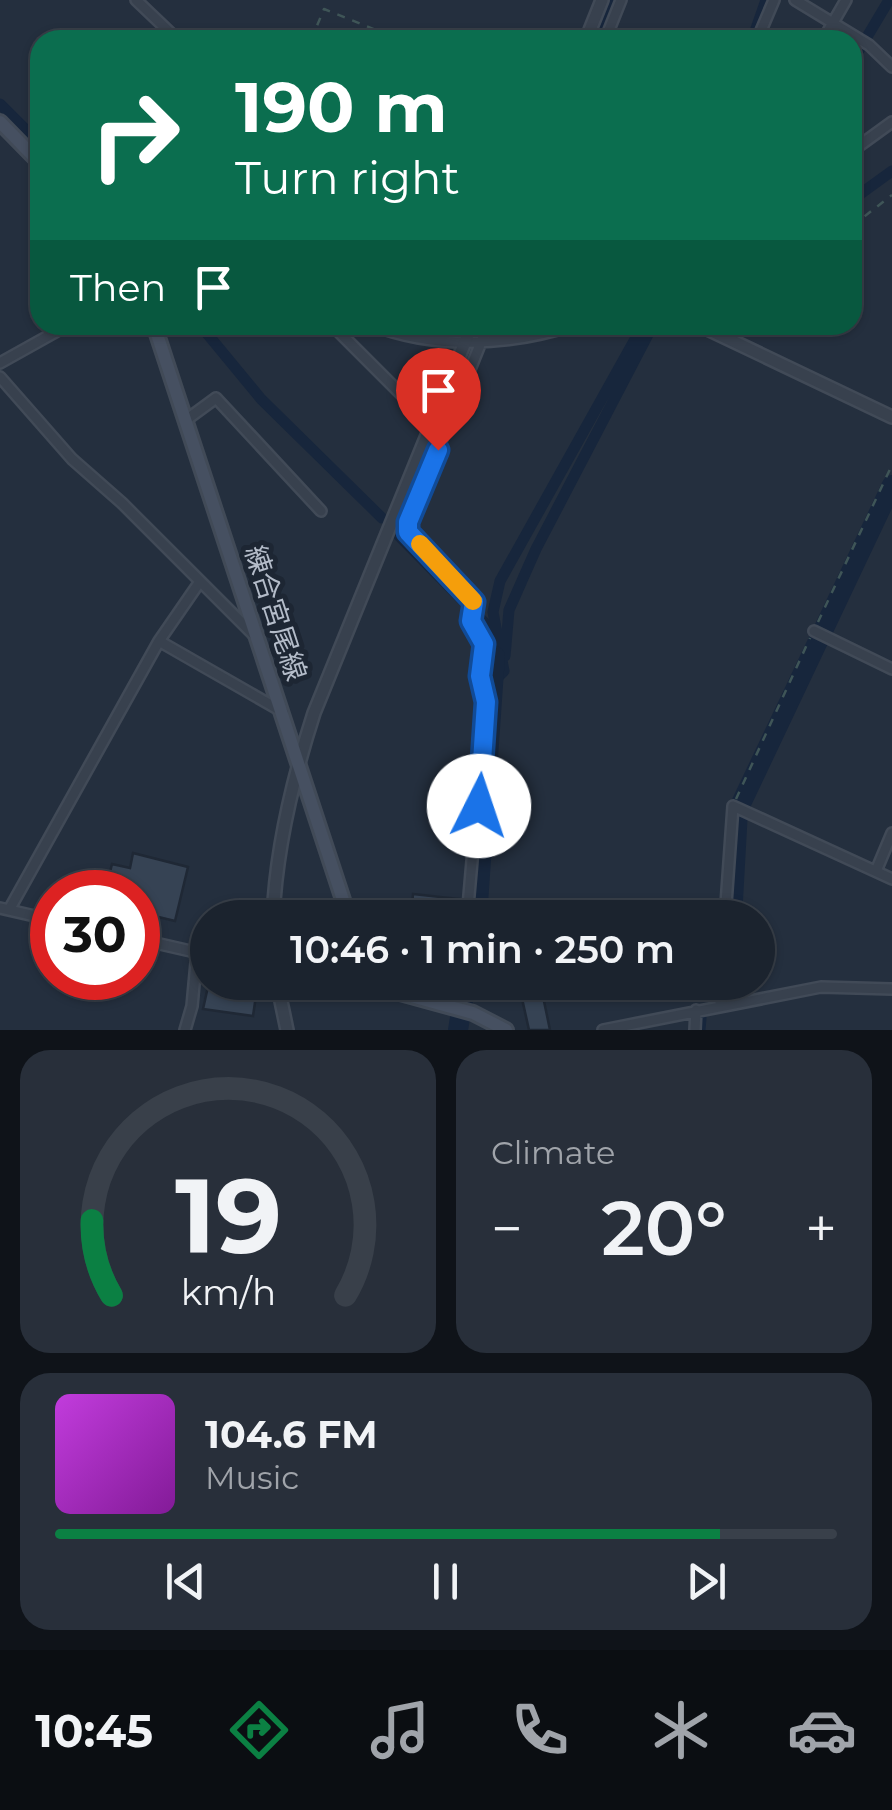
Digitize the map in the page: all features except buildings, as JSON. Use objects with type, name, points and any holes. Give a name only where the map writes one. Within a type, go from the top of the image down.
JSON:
[{"type":"main road","points":[[0,122],[30,153]]},
{"type":"main road","name":"練合宮尾線","points":[[157,335],[343,900]]},
{"type":"main road","points":[[430,1000],[490,1019],[506,1030]]},
{"type":"street","points":[[136,0],[168,30]]},
{"type":"street","points":[[590,30],[602,0]]},
{"type":"street","points":[[609,30],[621,0]]},
{"type":"street","points":[[761,30],[774,0]]},
{"type":"street","points":[[795,0],[846,30]]},
{"type":"street","points":[[829,30],[846,0]]},
{"type":"street","points":[[862,40],[892,67]]},
{"type":"street","points":[[862,144],[892,122]]},
{"type":"street","points":[[0,363],[50,335]]},
{"type":"street","points":[[342,335],[432,425]]},
{"type":"street","points":[[398,335],[466,342],[529,335]]},
{"type":"street","points":[[275,900],[298,762],[314,712],[468,335]]},
{"type":"street","points":[[469,900],[486,702],[480,676],[484,644],[471,621],[474,602],[408,532],[408,522],[484,335]]},
{"type":"street","points":[[720,335],[892,417]]},
{"type":"street","points":[[0,377],[72,460],[122,503],[256,637]]},
{"type":"street","points":[[186,420],[216,398],[320,511]]},
{"type":"street","points":[[394,518],[408,522]]},
{"type":"street","points":[[30,915],[5,909],[160,642],[199,583]]},
{"type":"street","points":[[814,630],[892,669]]},
{"type":"street","points":[[160,642],[283,712]]},
{"type":"street","points":[[727,900],[733,806],[892,879]]},
{"type":"street","points":[[876,871],[892,833]]},
{"type":"street","points":[[160,944],[190,951]]},
{"type":"street","points":[[603,1030],[821,987],[892,989]]},
{"type":"street","points":[[185,1030],[193,1000]]},
{"type":"street","points":[[281,1000],[287,1030]]},
{"type":"street","points":[[451,1007],[452,1000]]},
{"type":"street","points":[[720,1000],[720,1006]]},
{"type":"street","points":[[695,1030],[696,1010]]},
{"type":"path","points":[[315,30],[324,9],[377,30]]},
{"type":"path","points":[[862,218],[892,195]]},
{"type":"waterway","points":[[602,30],[614,0]]},
{"type":"waterway","points":[[756,30],[766,0]]},
{"type":"waterway","points":[[862,45],[889,0]]},
{"type":"waterway","points":[[0,104],[30,134]]},
{"type":"waterway","points":[[862,193],[892,171]]},
{"type":"waterway","points":[[208,335],[261,399],[382,518]]},
{"type":"waterway","points":[[496,679],[504,671],[493,612],[500,581],[637,335]]},
{"type":"waterway","points":[[505,656],[509,610],[536,549],[648,335]]},
{"type":"waterway","points":[[407,511],[467,364]]},
{"type":"waterway","points":[[733,900],[738,810],[892,485]]},
{"type":"waterway","points":[[396,533],[484,622],[495,656]]},
{"type":"waterway","points":[[478,900],[495,656]]},
{"type":"waterway","points":[[458,1030],[463,1000]]},
{"type":"waterway","points":[[700,1030],[701,1018]]},
{"type":"slow traffic","points":[[420,544],[473,601]]},
{"type":"route","points":[[438,450],[408,522],[408,532],[474,602],[471,621],[484,644],[480,676],[486,702],[479,806]]}]
